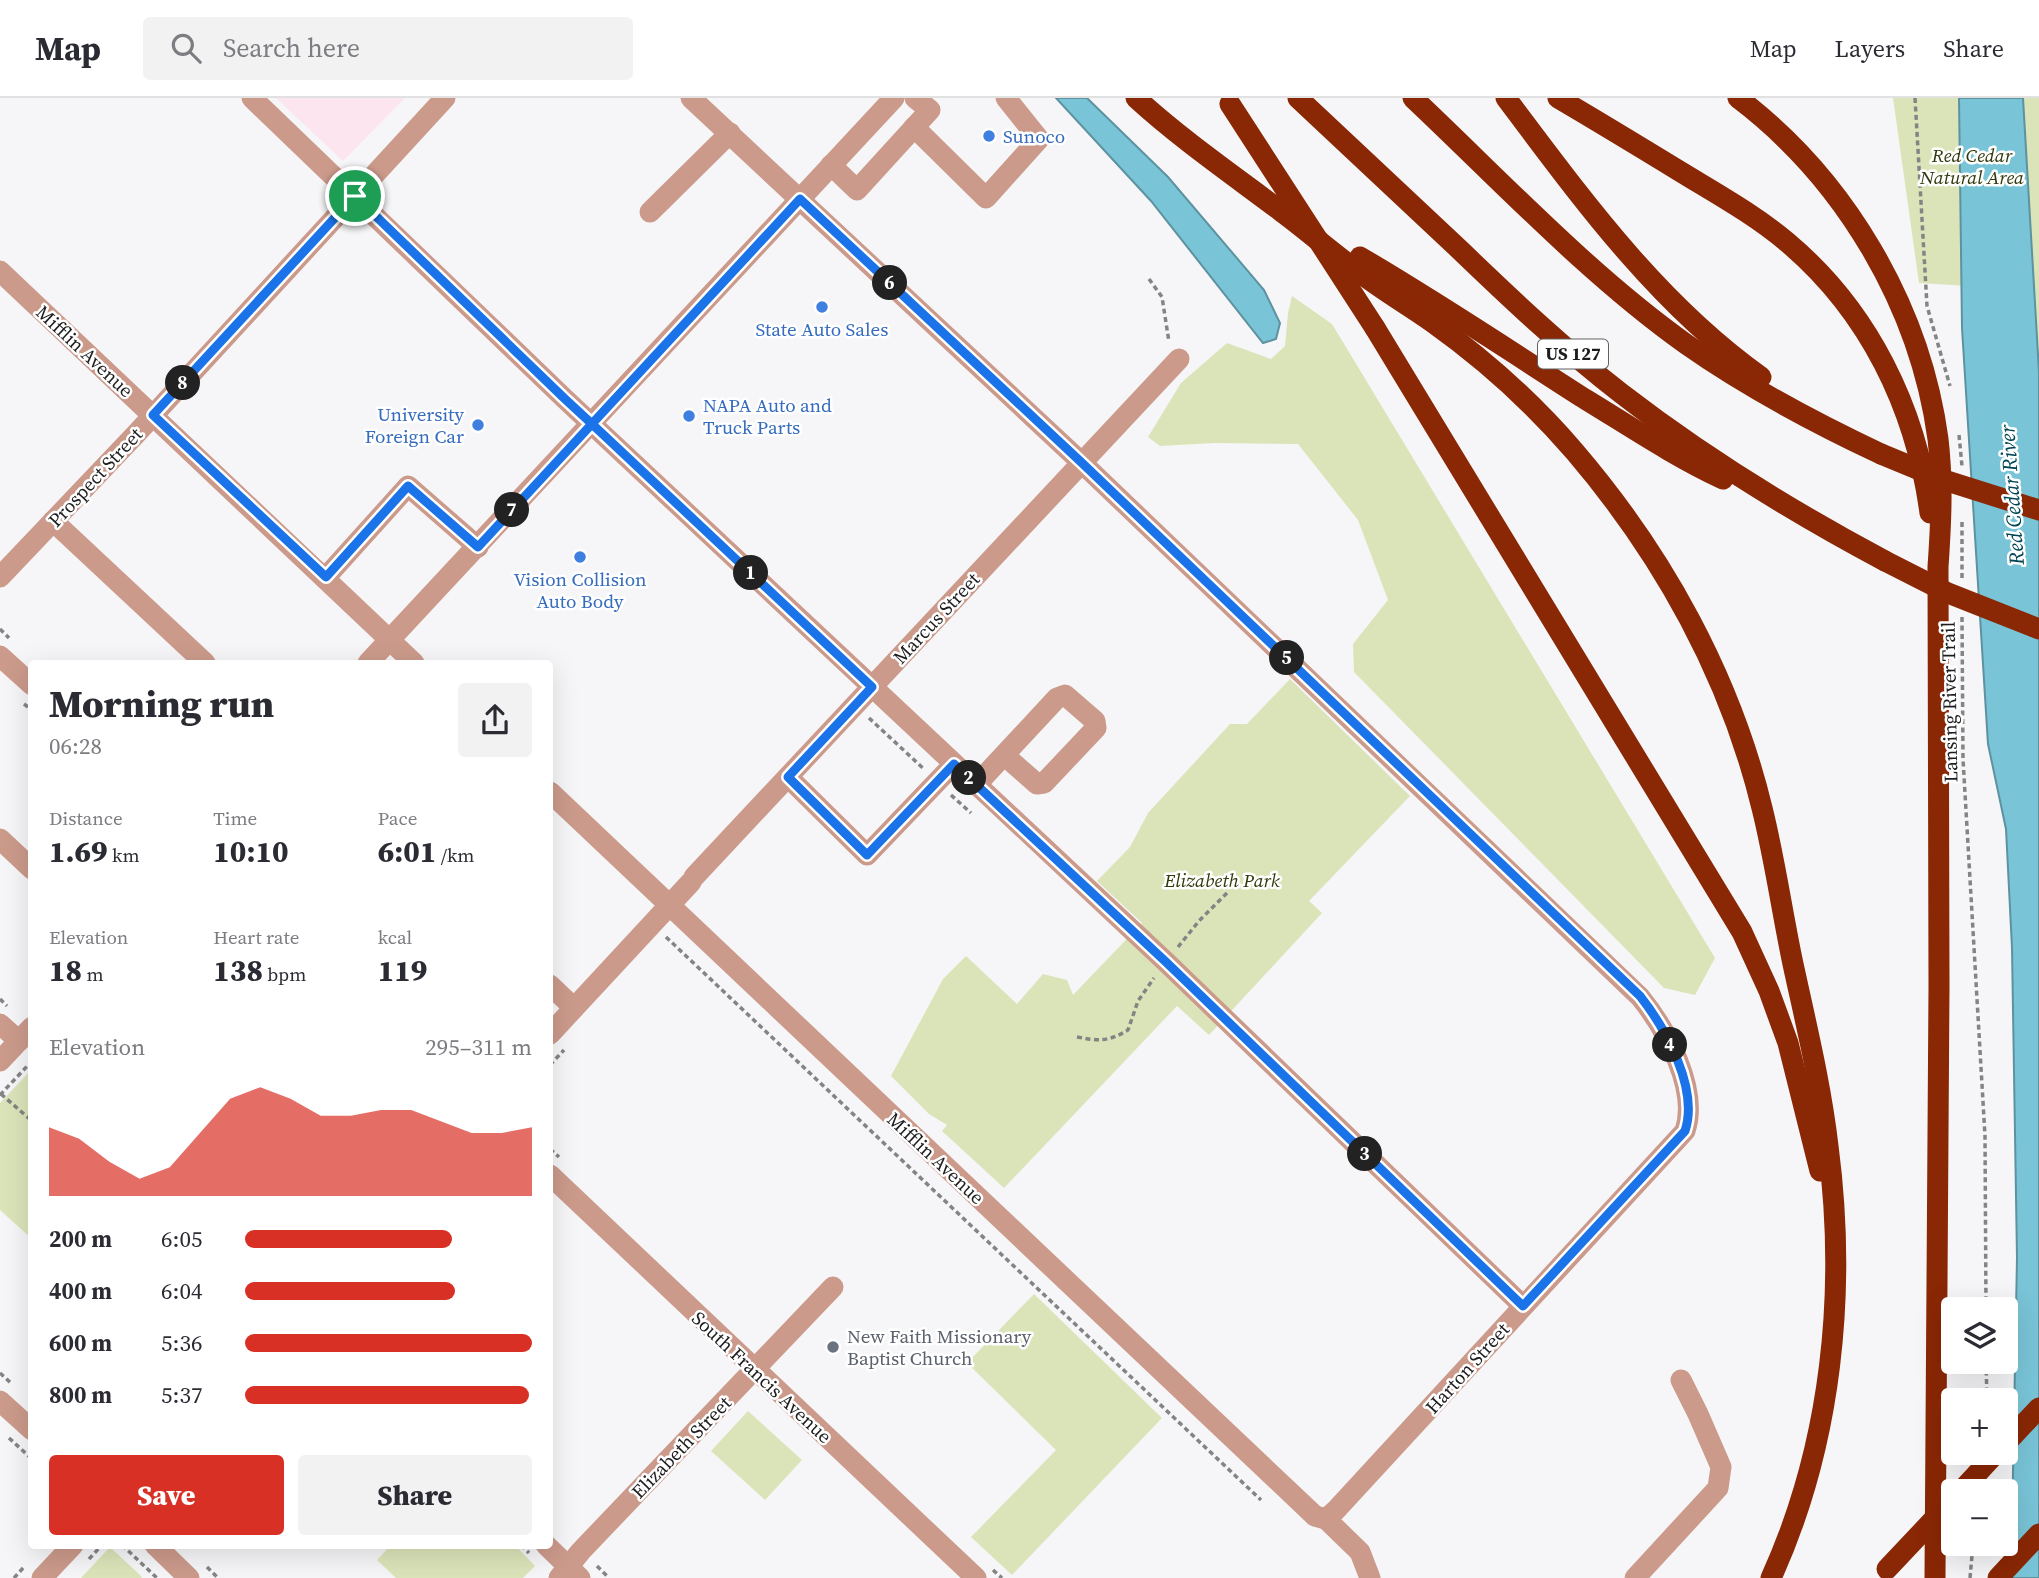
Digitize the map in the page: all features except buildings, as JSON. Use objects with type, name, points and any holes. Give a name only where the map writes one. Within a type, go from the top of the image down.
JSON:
[{"type":"highway","points":[[1136,98],[1192,145],[1358,272],[1482,360],[1527,401],[1575,451],[1632,525],[1686,610],[1723,693],[1747,756],[1762,806],[1826,1130],[1833,1194],[1835,1314],[1820,1424],[1808,1474],[1771,1578]]},
{"type":"highway","name":"US 127","points":[[1298,98],[1500,288],[1597,374],[1705,454],[1813,522],[1885,561],[1948,593],[2039,629]]},
{"type":"highway","points":[[1413,98],[1585,260],[1665,328],[1747,384],[1828,429],[1881,454],[1944,480],[2039,510]]},
{"type":"highway","points":[[1506,98],[1608,230],[1681,311],[1744,365],[1881,454]]},
{"type":"highway","points":[[1558,98],[1742,209],[1787,242],[1837,292],[1876,348],[1910,421],[1927,488],[1938,567]]},
{"type":"highway","points":[[1738,98],[1773,127],[1818,173],[1866,241],[1898,303],[1920,359],[1938,441],[1942,506],[1938,567],[1939,986],[1935,1578]]},
{"type":"highway","points":[[1228,101],[1375,328],[1742,932],[1769,990],[1788,1043],[1818,1161],[1835,1252]]},
{"type":"highway","points":[[1285,214],[1452,313],[1686,462],[1813,522]]},
{"type":"highway","points":[[2018,1430],[2039,1408]]},
{"type":"highway","points":[[1972,1479],[1985,1465]]},
{"type":"highway","points":[[1883,1573],[1941,1512]]},
{"type":"highway","points":[[1998,1578],[2039,1534]]},
{"type":"street","points":[[252,98],[592,424],[1166,962],[1523,1306]]},
{"type":"street","name":"Prospect Street","points":[[0,577],[445,98]]},
{"type":"street","points":[[831,165],[857,190],[930,110],[915,98]]},
{"type":"street","points":[[914,127],[986,198],[1039,139],[1006,98]]},
{"type":"street","points":[[371,660],[889,100]]},
{"type":"street","points":[[701,101],[730,133],[1081,462]]},
{"type":"street","points":[[650,212],[730,133]]},
{"type":"street","name":"Mifflin Avenue","points":[[0,271],[411,660]]},
{"type":"street","name":"Marcus Street","points":[[553,1031],[1176,362]]},
{"type":"street","name":"Harton Street","points":[[1081,462],[1640,996],[1660,1023],[1687,1095],[1688,1121],[1679,1139],[1326,1519]]},
{"type":"street","points":[[326,577],[408,486],[478,547]]},
{"type":"street","points":[[53,522],[202,660]]},
{"type":"street","points":[[0,656],[28,681]]},
{"type":"street","points":[[976,785],[1004,755]]},
{"type":"street","points":[[788,777],[867,855],[954,764]]},
{"type":"street","name":"Mifflin Avenue","points":[[553,795],[1315,1516],[1326,1519],[1360,1552],[1370,1578]]},
{"type":"street","points":[[0,839],[28,865]]},
{"type":"street","points":[[553,988],[574,1008]]},
{"type":"street","points":[[0,1024],[25,1034],[0,1061]]},
{"type":"street","name":"South Francis Avenue","points":[[553,1178],[976,1578]]},
{"type":"street","name":"Elizabeth Street","points":[[569,1574],[833,1287]]},
{"type":"street","points":[[1635,1578],[1718,1488],[1721,1467],[1681,1380]]},
{"type":"street","points":[[0,1401],[28,1426]]},
{"type":"street","points":[[42,1578],[69,1549]]},
{"type":"street","points":[[159,1549],[190,1578]]},
{"type":"street","points":[[550,1549],[569,1574]]},
{"type":"path","points":[[1915,98],[1927,306],[1950,387]]},
{"type":"path","points":[[1149,279],[1162,298],[1176,362]]},
{"type":"path","points":[[1957,424],[1962,449],[1962,476]]},
{"type":"path","points":[[1962,516],[1962,584]]},
{"type":"path","name":"Lansing River Trail","points":[[1962,611],[1963,759],[1985,1136],[1986,1297]]},
{"type":"path","points":[[855,704],[971,813]]},
{"type":"path","points":[[652,923],[1261,1500]]},
{"type":"path","points":[[28,1065],[0,1095],[28,1118]]},
{"type":"path","points":[[8,1437],[28,1455]]},
{"type":"path","points":[[126,1549],[157,1578]]},
{"type":"path","points":[[1970,1578],[1972,1556]]},
{"type":"shaded area","points":[[276,98],[405,98],[343,161]]},
{"type":"green space","name":"Red Cedar Natural Area","points":[[1893,98],[2039,98],[2039,444],[2017,289],[1919,283]]},
{"type":"green space","points":[[1292,296],[1332,324],[1715,958],[1695,995],[1664,988],[1354,672],[1353,644],[1388,600],[1358,520],[1298,444],[1214,443],[1160,446],[1148,437],[1181,383],[1227,343],[1271,359],[1285,346]]},
{"type":"green space","name":"Elizabeth Park","points":[[1290,679],[1410,796],[1309,901],[1322,913],[1209,1035],[1177,1006],[1004,1188],[942,1131],[947,1125],[929,1114],[891,1076],[943,979],[966,956],[1017,1004],[1043,974],[1067,980],[1073,995],[1142,923],[1097,881],[1130,847],[1148,813],[1230,724],[1247,724]]},
{"type":"green space","points":[[28,1073],[28,1235],[0,1210],[0,1103]]},
{"type":"green space","points":[[1034,1294],[1162,1418],[1012,1575],[971,1537],[1056,1450],[967,1363]]},
{"type":"green space","points":[[748,1411],[802,1460],[765,1500],[711,1451]]},
{"type":"green space","points":[[108,1549],[112,1549],[142,1577],[141,1578],[81,1578]]},
{"type":"green space","points":[[387,1549],[519,1549],[535,1566],[523,1578],[396,1578],[377,1560]]},
{"type":"water","points":[[1056,98],[1087,98],[1168,177],[1264,290],[1280,323],[1276,339],[1263,343],[1151,201]]},
{"type":"water","name":"Red Cedar River","points":[[1959,98],[2023,98],[2039,372],[2039,1578],[2011,1578],[2011,1556],[2018,1556],[2018,1479],[2013,1479],[2013,1465],[2018,1465],[2018,1388],[2015,1388],[2015,1374],[2018,1374],[2018,1297],[2012,948],[2006,829],[1988,744],[1962,328]]},
{"type":"place","name":"Sunoco","points":[[989,136]]},
{"type":"place","name":"State Auto Sales","points":[[822,307]]},
{"type":"place","name":"NAPA Auto and Truck Parts","points":[[689,416]]},
{"type":"place","name":"University Foreign Car","points":[[478,425]]},
{"type":"place","name":"Vision Collision Auto Body","points":[[580,557]]},
{"type":"place","name":"New Faith Missionary Baptist Church","points":[[833,1347]]},
{"type":"route","points":[[355,196],[153,415],[326,577],[408,486],[478,547],[592,424],[800,199],[1081,462],[1640,996],[1660,1023],[1680,1071],[1689,1108],[1685,1131],[1523,1306],[1166,962],[954,764],[867,855],[788,777],[872,687],[592,424],[565,399],[355,196]]}]
